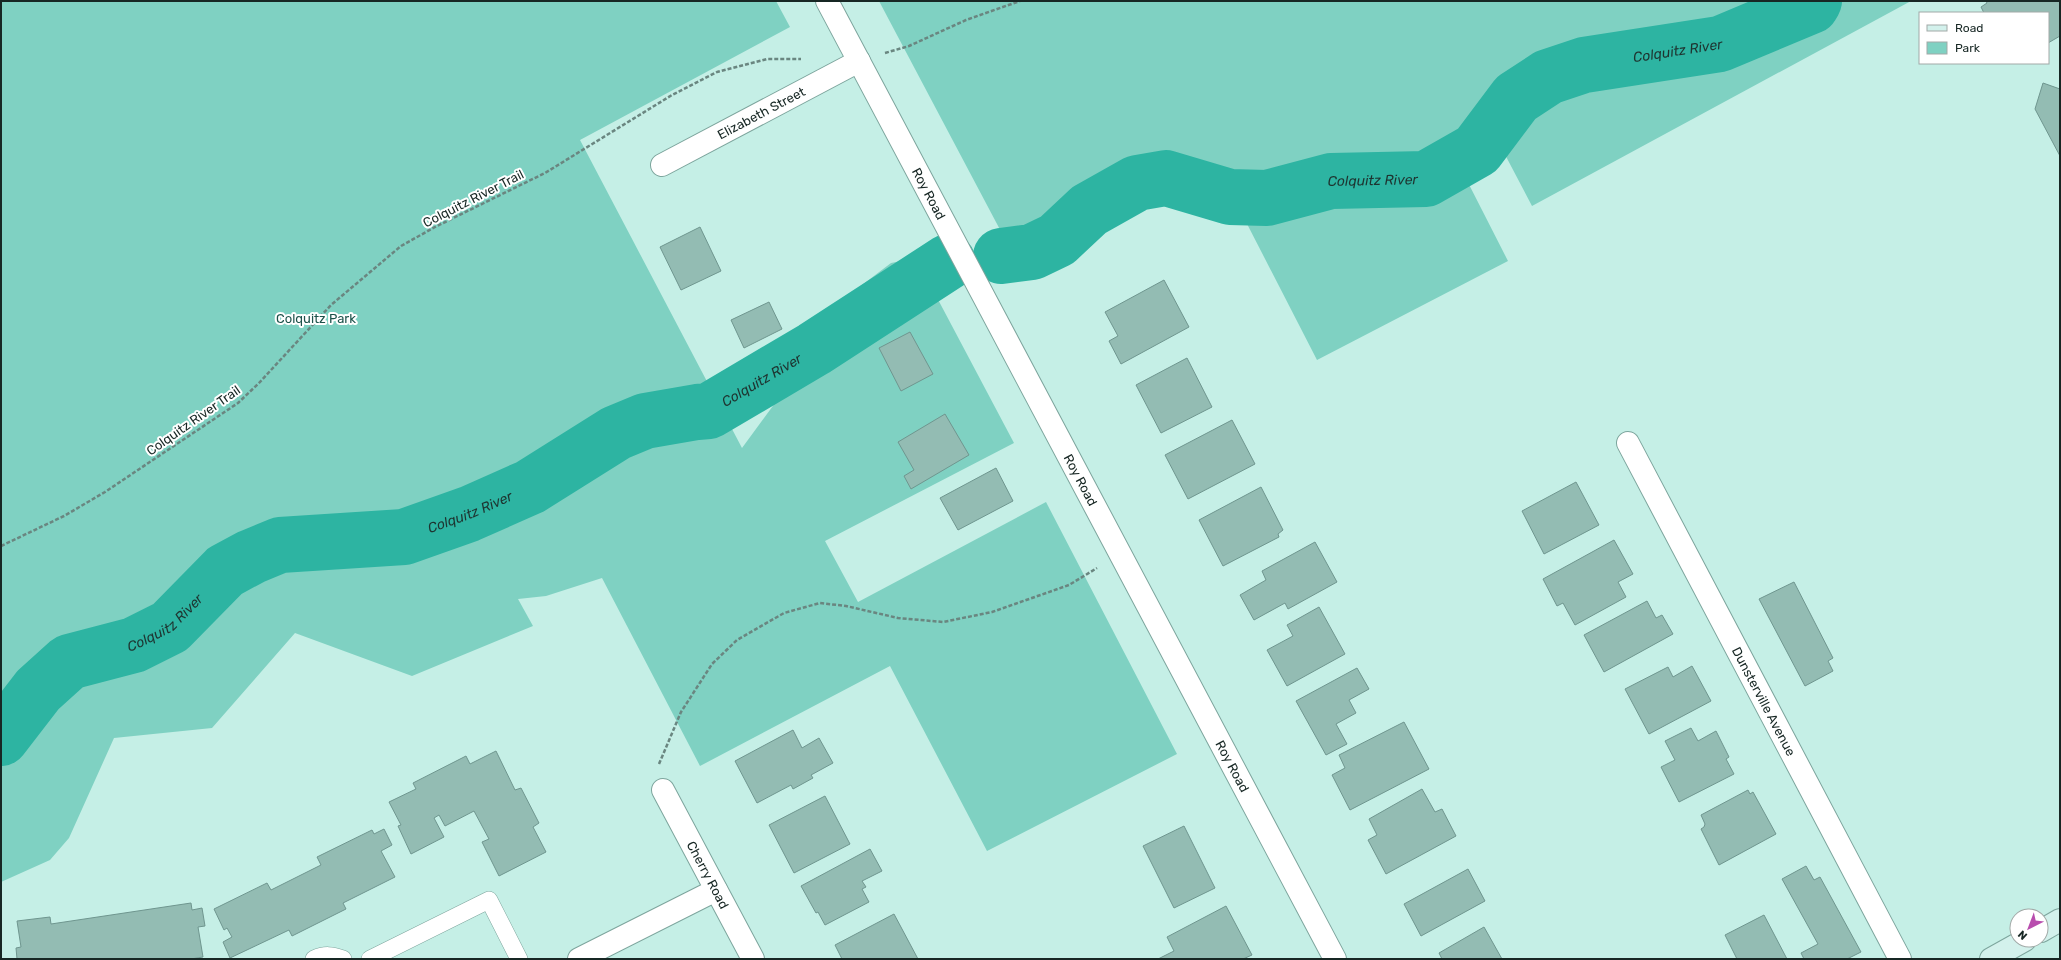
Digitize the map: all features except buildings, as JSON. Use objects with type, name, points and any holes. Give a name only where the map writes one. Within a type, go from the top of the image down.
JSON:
[{"type":"main road","points":[[2049,926],[2060,920]]},
{"type":"main road","points":[[1991,959],[2011,948]]},
{"type":"street","name":"Roy Road","points":[[827,1],[1335,959]]},
{"type":"street","name":"Elizabeth Street","points":[[662,164],[859,60]]},
{"type":"street","name":"Dunsterville Avenue","points":[[1628,443],[1900,959]]},
{"type":"street","name":"Cherry Road","points":[[663,790],[753,959]]},
{"type":"street","points":[[579,959],[716,890]]},
{"type":"lane","points":[[370,959],[489,900],[519,959]]},
{"type":"lane","points":[[314,959],[321,956],[332,955],[343,959]]},
{"type":"path","points":[[859,60],[909,46],[966,20],[1020,1]]},
{"type":"path","name":"Colquitz River Trail","points":[[1,546],[64,516],[105,492],[238,403],[259,383],[330,305],[401,246],[435,227],[545,173],[672,95],[717,72],[767,59],[805,60]]},
{"type":"path","points":[[663,790],[659,762],[681,712],[712,664],[736,640],[784,612],[820,603],[846,606],[898,618],[943,622],[992,612],[1069,585],[1120,553]]},
{"type":"green space","name":"Colquitz Park","points":[[1,1],[776,1],[790,27],[580,140],[742,448],[862,285],[891,263],[916,258],[1014,443],[825,541],[858,602],[1046,502],[1177,754],[987,851],[890,666],[700,766],[602,578],[546,596],[518,599],[533,626],[412,676],[295,633],[212,728],[114,738],[69,838],[50,860],[1,882]]},
{"type":"green space","points":[[879,1],[1911,1],[1532,206],[1491,128],[1476,146],[1456,159],[1508,261],[1317,360],[1244,218],[1232,220],[1221,217],[1210,211],[1190,196],[1169,185],[1157,184],[1147,186],[1138,191],[1120,205],[1088,237],[1075,245],[1067,247],[1049,247],[1006,241]]},
{"type":"waterway","name":"Colquitz River","points":[[1001,256],[1032,252],[1057,240],[1089,210],[1137,183],[1166,178],[1230,197],[1267,198],[1331,181],[1426,179],[1477,150],[1516,98],[1548,77],[1584,65],[1720,44],[1811,6],[1814,1]]},
{"type":"waterway","name":"Colquitz River","points":[[1,738],[38,690],[69,662],[134,645],[170,627],[225,571],[251,557],[280,545],[404,537],[469,514],[530,487],[616,433],[645,421],[709,411],[814,349],[948,262]]}]
